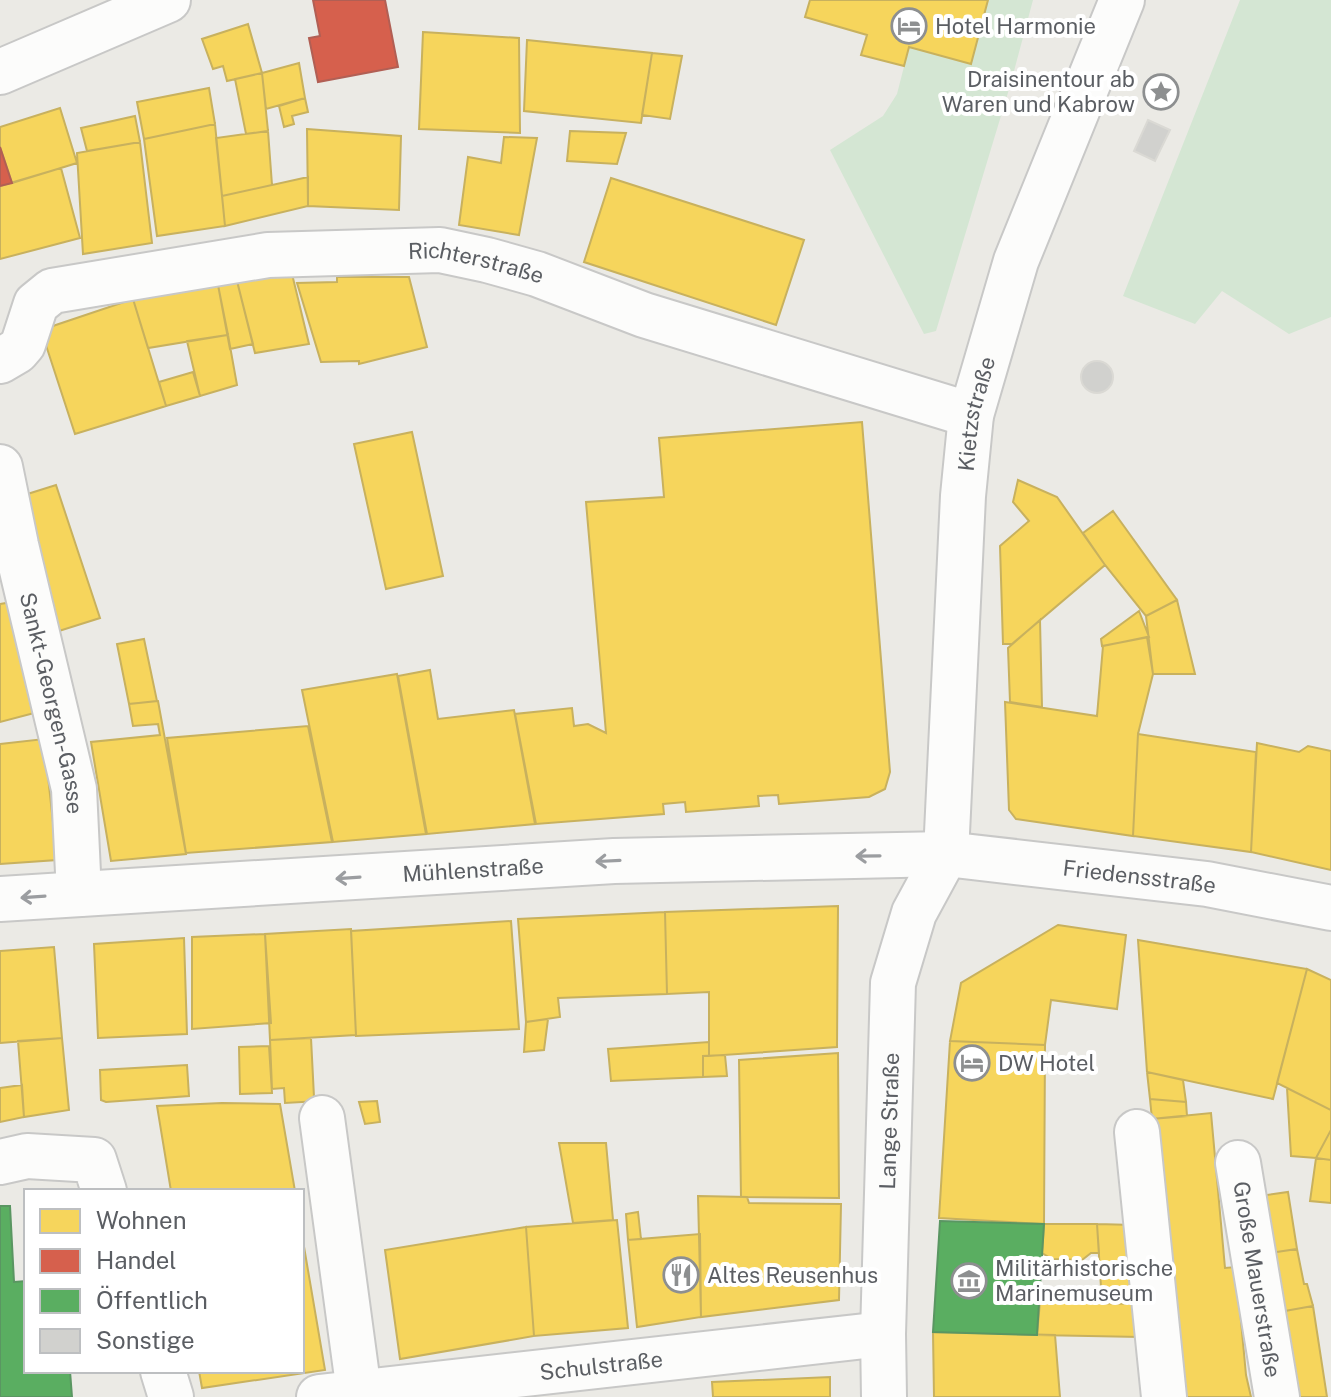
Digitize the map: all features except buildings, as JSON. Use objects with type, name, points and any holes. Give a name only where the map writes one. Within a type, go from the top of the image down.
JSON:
[{"type":"street","points":[[4,56],[168,0]]},
{"type":"street","name":"Kietzstraße","points":[[946,854],[963,496],[971,415],[1016,261],[1122,0]]},
{"type":"street","name":"Richterstraße","points":[[0,361],[23,344],[36,304],[52,291],[268,255],[440,250],[537,274],[644,315],[971,415]]},
{"type":"street","name":"Sankt-Georgen-Gasse","points":[[0,467],[12,546],[74,789],[79,894]]},
{"type":"street","name":"Mühlenstraße","points":[[0,899],[614,861],[946,854]]},
{"type":"street","name":"Friedensstraße","points":[[946,854],[1207,884],[1331,908]]},
{"type":"street","name":"Lange Straße","points":[[884,1397],[893,983],[914,913],[946,854]]},
{"type":"street","points":[[322,1118],[339,1394]]},
{"type":"street","points":[[1137,1132],[1164,1397]]},
{"type":"street","points":[[0,1162],[27,1156],[94,1160],[103,1189]]},
{"type":"street","name":"Große Mauerstraße","points":[[1238,1163],[1277,1397]]},
{"type":"street","name":"Schulstraße","points":[[339,1394],[883,1334]]},
{"type":"street","points":[[164,1373],[171,1397]]},
{"type":"green space","points":[[988,0],[1033,0],[936,331],[924,334],[830,150],[883,116],[897,94],[909,47],[971,63]]},
{"type":"green space","points":[[1240,0],[1331,0],[1331,317],[1289,334],[1222,291],[1195,324],[1123,296]]},
{"type":"place","name":"Hotel Harmonie","points":[[909,26]]},
{"type":"place","name":"Draisinentour ab Waren und Kabrow","points":[[1161,92]]},
{"type":"place","name":"DW Hotel","points":[[972,1063]]},
{"type":"place","name":"Altes Reusenhus","points":[[681,1275]]},
{"type":"place","name":"Militärhistorische Marinemuseum","points":[[969,1281]]}]
